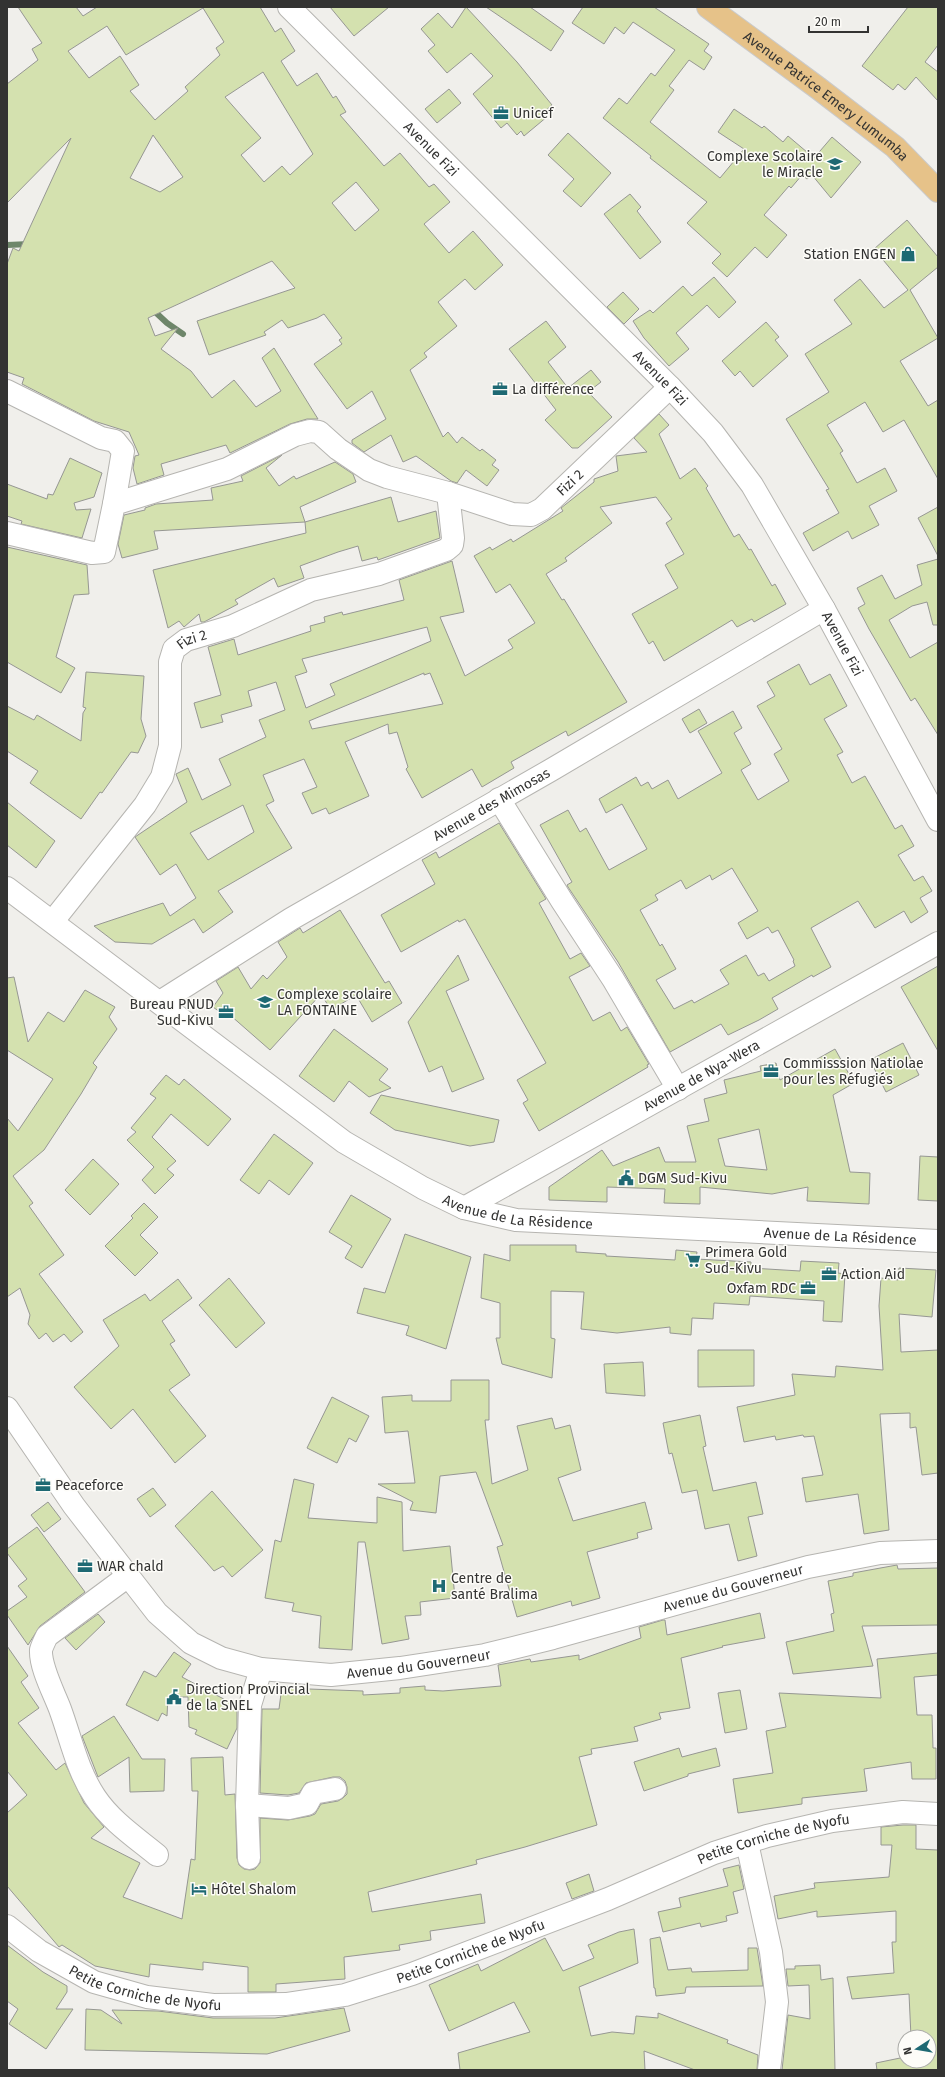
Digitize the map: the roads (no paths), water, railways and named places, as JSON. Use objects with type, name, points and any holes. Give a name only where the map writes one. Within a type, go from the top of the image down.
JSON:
[{"type":"main road","name":"Avenue Patrice Emery Lumumba","points":[[708,7],[895,147],[938,191]]},
{"type":"street","name":"Avenue Fizi","points":[[289,7],[670,387],[713,433],[752,485],[824,609],[938,820]]},
{"type":"street","name":"Fizi 2","points":[[114,504],[227,469],[295,435],[310,431],[319,432],[338,449],[369,470],[387,477],[448,493],[512,514],[531,515],[542,509],[670,387]]},
{"type":"street","points":[[7,391],[101,438],[115,441],[123,451],[104,552],[87,552],[7,533]]},
{"type":"street","name":"Fizi 2","points":[[53,921],[144,805],[162,776],[170,746],[170,662],[174,649],[186,640],[232,626],[311,590],[379,574],[446,550],[452,545],[453,538],[448,493]]},
{"type":"street","name":"Avenue des Mimosas","points":[[160,1002],[291,919],[824,609]]},
{"type":"street","points":[[499,799],[562,901],[613,979],[678,1089]]},
{"type":"street","points":[[7,888],[160,1002]]},
{"type":"street","name":"Avenue de Nya-Wera","points":[[464,1208],[938,943]]},
{"type":"street","name":"Avenue de La Résidence","points":[[160,1002],[344,1142],[423,1188],[464,1208],[516,1220],[938,1241]]},
{"type":"street","name":"Avenue du Gouverneur","points":[[7,1408],[74,1506],[157,1613],[191,1643],[221,1658],[261,1669],[331,1675],[400,1668],[485,1655],[553,1638],[808,1567],[880,1552],[938,1551]]},
{"type":"street","points":[[128,1576],[47,1636],[41,1650],[44,1665],[62,1715],[73,1753],[84,1778],[95,1797],[113,1819],[157,1855]]},
{"type":"street","points":[[249,1858],[247,1805],[250,1705],[261,1669]]},
{"type":"street","points":[[247,1805],[289,1808],[307,1804],[313,1793],[336,1789]]},
{"type":"street","name":"Petite Corniche de Nyofu","points":[[7,1926],[39,1951],[94,1982],[147,1997],[213,2005],[286,2004],[345,1995],[412,1974],[608,1898],[714,1853],[747,1843],[832,1821],[902,1812],[938,1814]]},
{"type":"street","points":[[747,1843],[771,1952],[777,2002],[769,2070]]},
{"type":"waterway","points":[[7,245],[30,244]]},
{"type":"waterway","points":[[152,309],[167,323],[183,334]]},
{"type":"place","name":"Unicef","points":[[501,113]]},
{"type":"place","name":"Complexe Scolaire le Miracle","points":[[835,164]]},
{"type":"place","name":"Station ENGEN","points":[[908,254]]},
{"type":"place","name":"La différence","points":[[500,389]]},
{"type":"place","name":"Complexe scolaire LA FONTAINE","points":[[265,1002]]},
{"type":"place","name":"Bureau PNUD Sud-Kivu","points":[[226,1012]]},
{"type":"place","name":"Commisssion Natiolae pour les Réfugiés","points":[[771,1071]]},
{"type":"place","name":"DGM Sud-Kivu","points":[[626,1178]]},
{"type":"place","name":"Primera Gold Sud-Kivu","points":[[693,1260]]},
{"type":"place","name":"Action Aid","points":[[829,1274]]},
{"type":"place","name":"Oxfam RDC","points":[[808,1288]]},
{"type":"place","name":"Peaceforce","points":[[43,1485]]},
{"type":"place","name":"WAR chald","points":[[85,1566]]},
{"type":"place","name":"Centre de santé Bralima","points":[[439,1586]]},
{"type":"place","name":"Direction Provincial de la SNEL","points":[[174,1697]]},
{"type":"place","name":"Hôtel Shalom","points":[[199,1889]]}]
